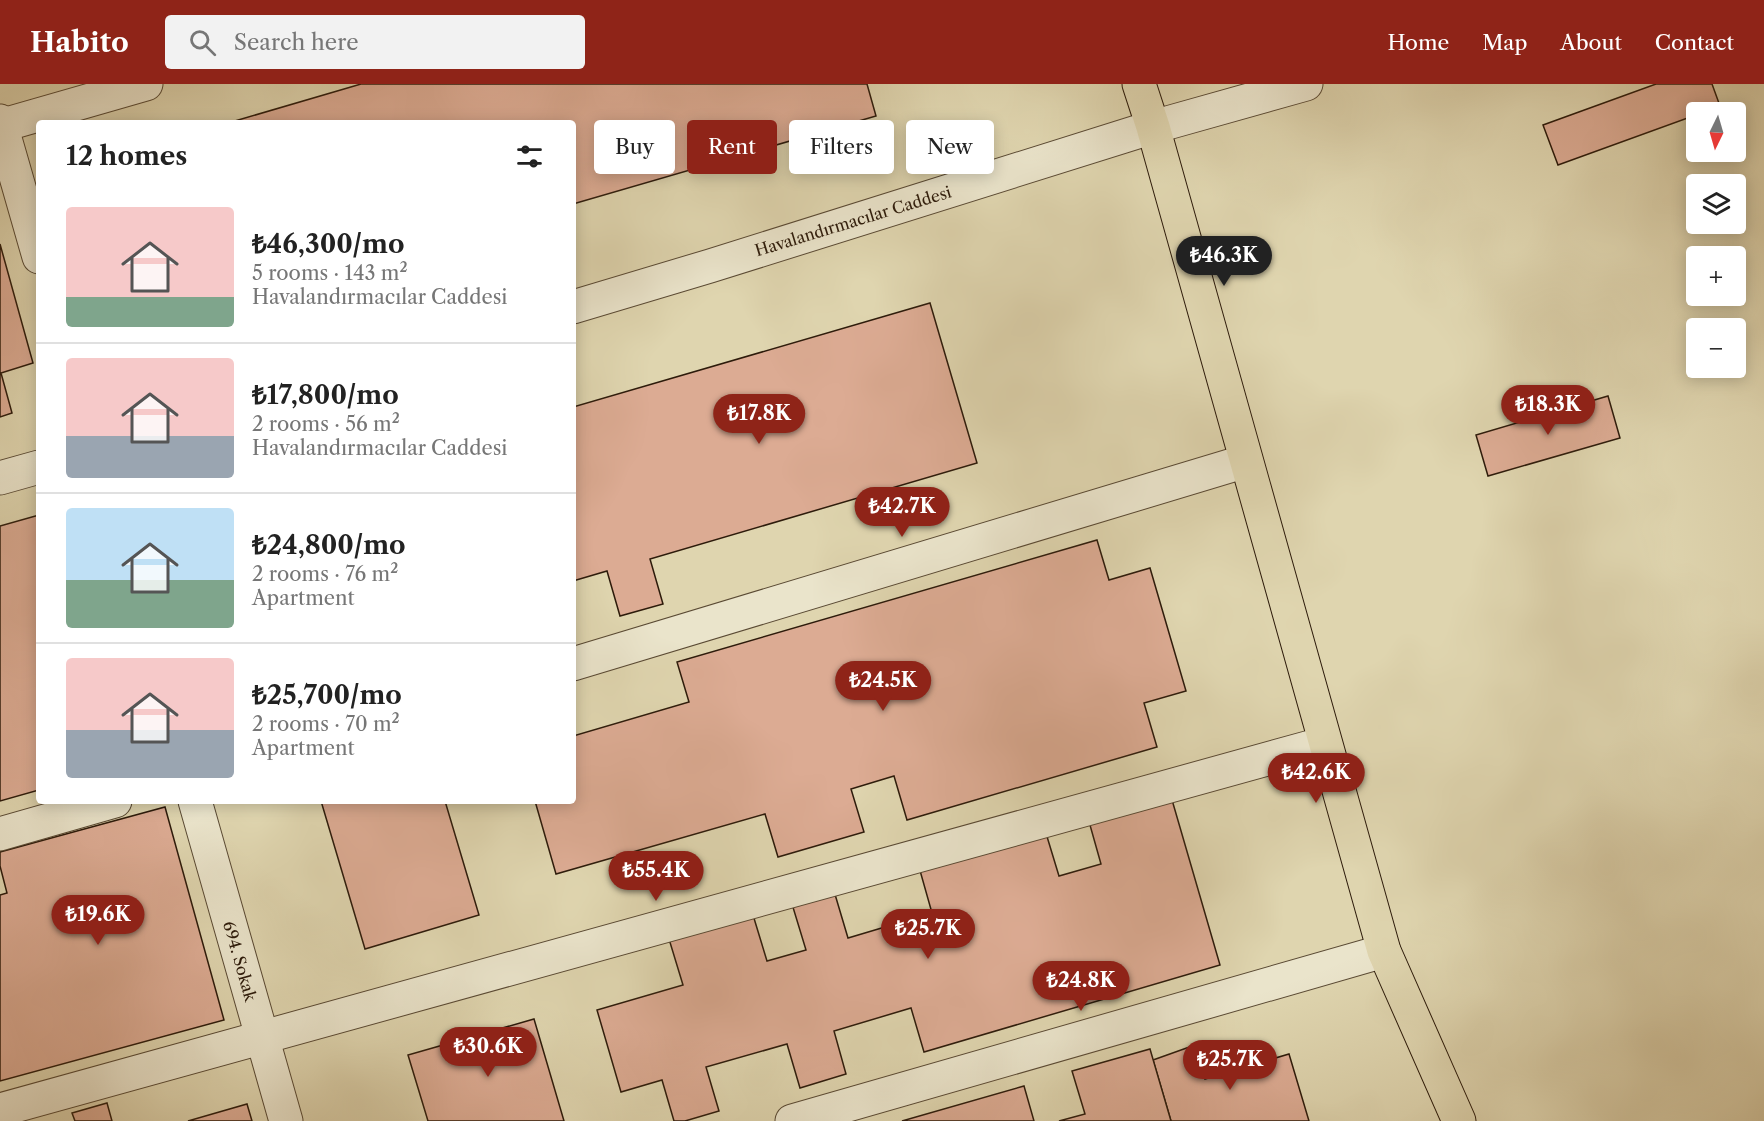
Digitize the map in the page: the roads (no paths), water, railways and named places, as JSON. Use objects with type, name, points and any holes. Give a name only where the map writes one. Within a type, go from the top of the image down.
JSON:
[{"type":"main road","points":[[1139,84],[1384,951],[1459,1121]]},
{"type":"street","points":[[36,247],[0,124],[146,84]]},
{"type":"street","name":"Havalandırmacılar Caddesi","points":[[576,306],[1153,127],[1306,84]]},
{"type":"street","points":[[576,663],[1246,461]]},
{"type":"street","points":[[0,478],[36,468]]},
{"type":"street","points":[[0,1110],[1325,743]]},
{"type":"street","points":[[0,834],[105,804]]},
{"type":"street","name":"694. Sokak","points":[[196,804],[286,1121]]},
{"type":"street","points":[[792,1121],[1384,951]]}]
